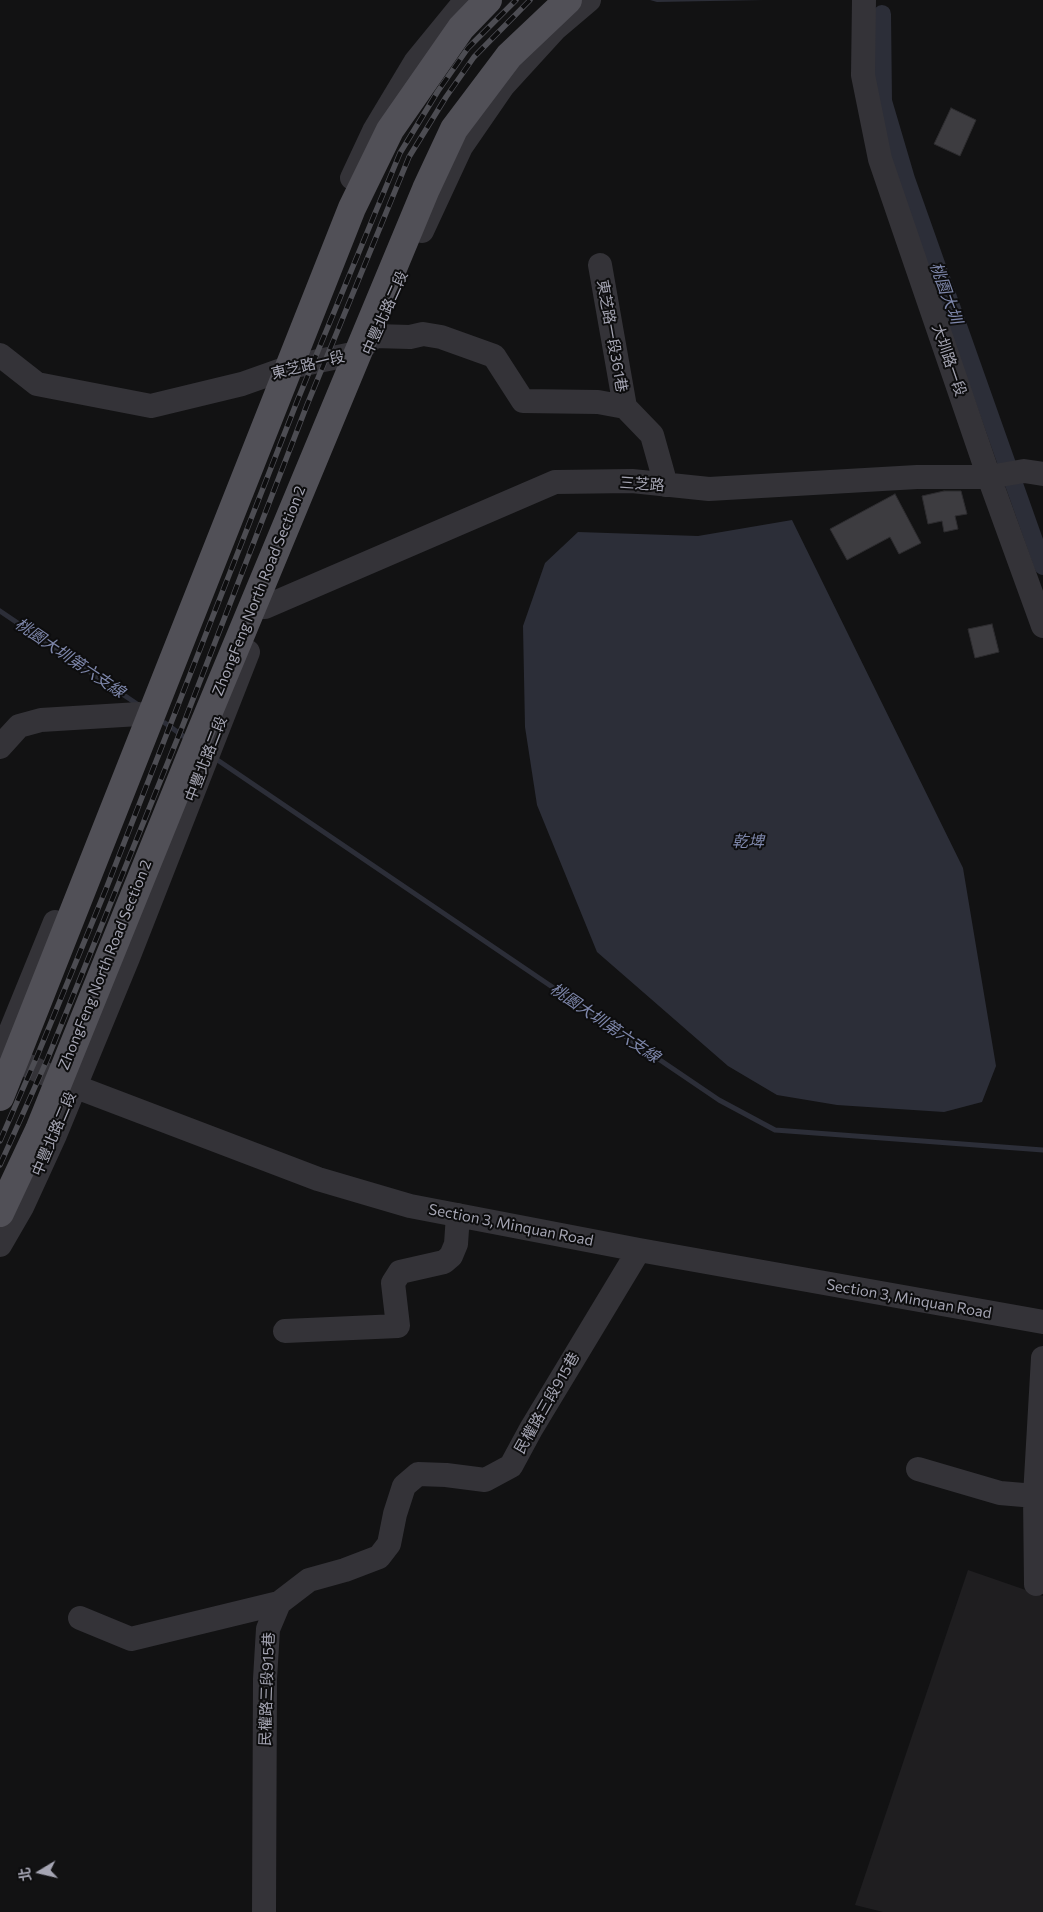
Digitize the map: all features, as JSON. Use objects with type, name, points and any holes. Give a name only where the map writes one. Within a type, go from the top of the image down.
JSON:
[{"type":"main road","points":[[0,1097],[4,1057],[281,370],[352,208],[390,130],[461,28],[488,0]]},
{"type":"main road","name":"ZhongFeng North Road Section 2","points":[[0,1213],[39,1130],[66,1083],[366,345],[426,189],[454,129],[509,56],[576,2]]},
{"type":"street","points":[[4,1057],[139,714],[281,370],[334,219],[374,131],[416,61],[466,0]]},
{"type":"street","name":"大圳路一段","points":[[864,0],[863,75],[880,159],[1013,474],[1043,626]]},
{"type":"street","name":"東芝路一段361巷","points":[[600,265],[625,407]]},
{"type":"street","name":"東芝路一段","points":[[0,355],[37,384],[86,395],[151,406],[242,384],[281,370],[366,345],[432,335],[464,344],[494,356],[523,400],[598,402],[625,407]]},
{"type":"street","name":"中豐北路二段","points":[[0,1245],[22,1207],[66,1083],[128,958],[266,607],[366,345]]},
{"type":"street","points":[[625,407],[652,435],[666,485]]},
{"type":"street","name":"三芝路","points":[[266,607],[555,482],[632,482],[709,489],[917,477],[1013,474]]},
{"type":"street","points":[[0,747],[18,726],[41,720],[139,714]]},
{"type":"street","name":"Section 3, Minquan Road","points":[[4,1057],[66,1083],[318,1179],[410,1206],[639,1250],[1043,1322]]},
{"type":"street","points":[[285,1331],[398,1326],[393,1283],[400,1272],[444,1262],[452,1256],[456,1244],[458,1215]]},
{"type":"street","name":"民權路三段915巷","points":[[264,1912],[267,1646],[268,1629],[279,1603],[309,1580],[346,1570],[379,1557],[390,1544],[395,1514],[404,1486],[418,1474],[446,1475],[485,1480],[511,1466],[531,1429],[639,1250]]},
{"type":"street","points":[[1036,1584],[1035,1496],[1043,1358]]},
{"type":"street","points":[[918,1469],[1000,1493],[1035,1496]]},
{"type":"street","points":[[80,1618],[131,1639],[279,1603]]},
{"type":"shaded area","points":[[968,1570],[1043,1596],[1043,1912],[883,1912],[855,1905]]},
{"type":"water","points":[[650,0],[764,0],[657,2]]},
{"type":"water","name":"乾埤","points":[[792,520],[963,868],[996,1066],[982,1102],[944,1112],[837,1105],[777,1095],[728,1066],[597,952],[537,805],[525,727],[523,626],[545,563],[578,532],[698,536]]},
{"type":"building","points":[[951,108],[976,120],[960,156],[934,144]]},
{"type":"building","points":[[944,491],[961,491],[967,514],[955,516],[958,529],[944,532],[942,521],[928,524],[922,496]]},
{"type":"building","points":[[895,494],[921,543],[899,554],[890,537],[847,560],[830,529]]},
{"type":"building","points":[[992,624],[999,652],[975,658],[968,629]]},
{"type":"waterway","name":"桃園大圳","points":[[882,14],[883,101],[906,179],[1043,566]]},
{"type":"waterway","name":"桃園大圳第六支線","points":[[0,611],[140,706]]},
{"type":"waterway","name":"桃園大圳第六支線","points":[[165,723],[183,736]]},
{"type":"waterway","name":"桃園大圳第六支線","points":[[216,759],[719,1100],[775,1130],[1043,1150]]},
{"type":"railway","points":[[0,1141],[106,889],[298,399],[400,153],[438,91],[468,48],[516,0]]},
{"type":"railway","points":[[0,1165],[47,1060],[183,725],[307,405],[409,157],[446,97],[474,57],[530,0]]}]
